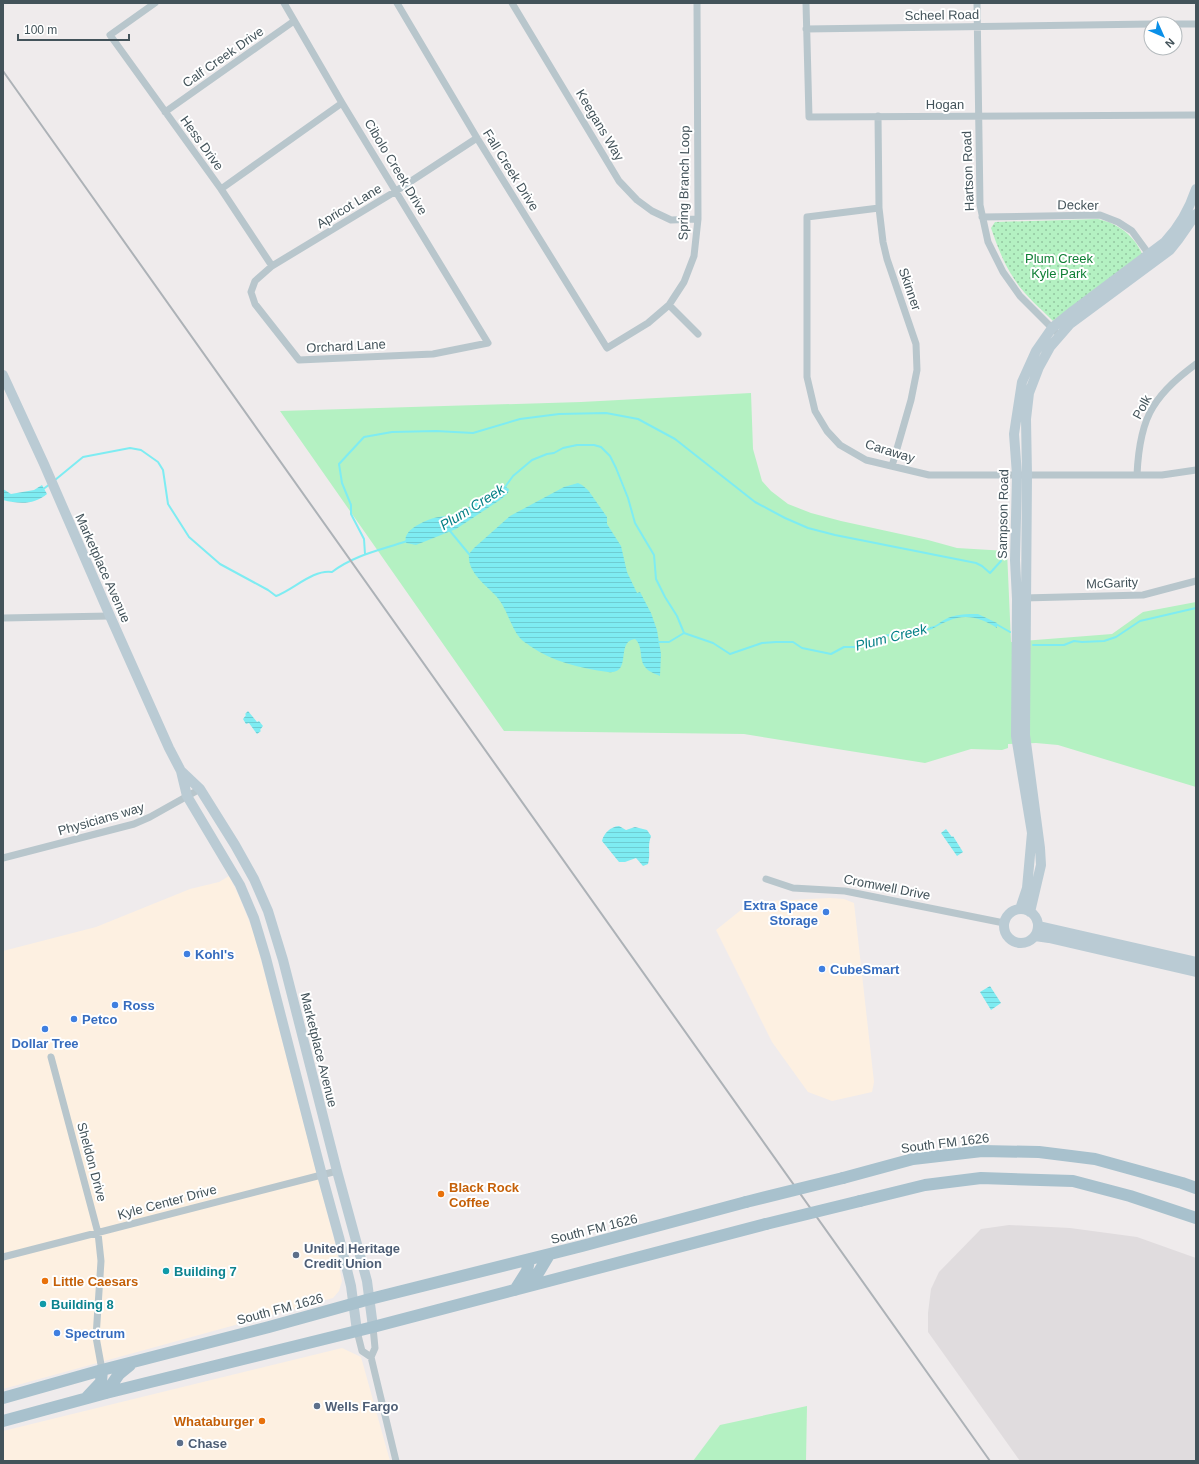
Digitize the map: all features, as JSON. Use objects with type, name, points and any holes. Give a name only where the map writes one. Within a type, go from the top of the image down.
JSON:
[{"type":"main road","name":"South FM 1626","points":[[3,1398],[102,1370],[370,1299],[549,1255],[913,1159],[982,1151],[1039,1152],[1095,1159],[1196,1188]]},
{"type":"main road","points":[[3,1421],[106,1393],[373,1327],[766,1224],[925,1185],[982,1178],[1073,1181],[1130,1196],[1196,1218]]},
{"type":"main road","points":[[533,1285],[534,1280],[549,1255]]},
{"type":"main road","points":[[515,1290],[527,1271],[529,1260]]},
{"type":"main road","points":[[106,1393],[119,1374],[136,1361]]},
{"type":"main road","points":[[86,1399],[101,1382],[102,1370]]},
{"type":"street","name":"Hess Drive","points":[[155,3],[110,35],[221,189],[272,266]]},
{"type":"street","name":"Cibolo Creek Drive","points":[[284,3],[342,103],[488,343]]},
{"type":"street","name":"Fall Creek Drive","points":[[397,3],[477,138],[607,348]]},
{"type":"street","name":"Keegans Way","points":[[512,3],[620,181],[637,200],[652,211],[671,220],[698,219]]},
{"type":"street","name":"Spring Branch Loop","points":[[607,348],[648,323],[669,305],[684,282],[694,256],[698,219],[697,3]]},
{"type":"street","name":"Hogan","points":[[806,3],[809,117],[1196,115]]},
{"type":"street","name":"Hartson Road","points":[[977,3],[980,206],[988,242],[1003,272],[1020,296],[1060,335]]},
{"type":"street","name":"Calf Creek Drive","points":[[165,112],[294,21]]},
{"type":"street","name":"Scheel Road","points":[[806,29],[1143,24]]},
{"type":"street","points":[[1183,24],[1196,24]]},
{"type":"street","points":[[221,189],[342,103]]},
{"type":"street","name":"Skinner","points":[[878,116],[879,208],[883,242],[887,259],[916,344],[917,370],[911,400],[892,466]]},
{"type":"street","name":"Apricot Lane","points":[[255,282],[272,266],[396,192],[477,138]]},
{"type":"street","name":"Sampson Road","points":[[1022,475],[1014,434],[1022,382],[1036,351],[1052,328],[1152,257],[1170,250],[1194,214],[1196,189]]},
{"type":"street","name":"Caraway","points":[[879,208],[807,217],[807,377],[815,411],[826,430],[840,444],[866,460],[929,475],[1162,475],[1196,470]]},
{"type":"street","name":"Decker","points":[[982,217],[1100,215],[1118,222],[1132,231],[1152,257]]},
{"type":"street","name":"Sampson Road","points":[[1025,911],[1041,865],[1025,736],[1022,599],[1022,475],[1029,393],[1039,368],[1050,347],[1060,335],[1070,324],[1152,257]]},
{"type":"street","name":"Orchard Lane","points":[[255,282],[251,292],[255,304],[299,360],[433,354],[488,343]]},
{"type":"street","points":[[669,305],[698,334]]},
{"type":"street","name":"Polk","points":[[1137,475],[1138,458],[1143,433],[1153,407],[1176,379],[1196,364]]},
{"type":"street","name":"Marketplace Avenue","points":[[3,375],[44,464],[169,748],[181,771],[187,796],[240,885],[254,918],[281,1014],[346,1265],[357,1331],[362,1351],[371,1357]]},
{"type":"street","name":"McGarity","points":[[1022,599],[1142,595],[1196,581]]},
{"type":"street","points":[[3,618],[110,616]]},
{"type":"street","name":"Marketplace Avenue","points":[[181,771],[200,789],[235,845],[254,879],[268,911],[288,979],[367,1281],[375,1348],[371,1357],[396,1461]]},
{"type":"street","name":"Physicians way","points":[[3,858],[134,824],[150,817],[200,789]]},
{"type":"street","name":"Cromwell Drive","points":[[766,879],[793,888],[845,891],[1004,923]]},
{"type":"street","points":[[1025,911],[1036,918],[1037,931],[1032,940],[1022,943],[1013,941],[1006,934],[1004,923],[1010,914],[1025,911]]},
{"type":"street","points":[[1037,931],[1196,962]]},
{"type":"street","points":[[1037,931],[1049,938],[1196,972]]},
{"type":"street","name":"Sheldon Drive","points":[[51,1057],[98,1233],[101,1261],[96,1337],[102,1370]]},
{"type":"street","name":"Kyle Center Drive","points":[[3,1257],[337,1171]]},
{"type":"shaded area","points":[[229,876],[254,933],[335,1243],[342,1281],[339,1291],[333,1298],[3,1389],[3,951],[96,927],[190,889],[219,882]]},
{"type":"shaded area","points":[[830,898],[844,899],[854,903],[874,1082],[872,1092],[832,1101],[808,1092],[772,1042],[716,930],[751,902]]},
{"type":"shaded area","points":[[1009,1225],[1070,1228],[1137,1237],[1196,1258],[1196,1461],[1020,1461],[928,1332],[928,1313],[931,1289],[939,1272],[981,1229]]},
{"type":"shaded area","points":[[342,1348],[361,1357],[390,1461],[3,1461],[3,1431]]},
{"type":"green space","name":"Plum Creek Kyle Park","points":[[1098,219],[1115,225],[1128,234],[1136,243],[1142,254],[1053,321],[1022,289],[1009,271],[991,228],[995,222]]},
{"type":"green space","points":[[751,393],[753,449],[762,481],[771,491],[788,504],[811,513],[841,521],[928,540],[957,548],[1007,551],[1011,642],[1112,634],[1143,612],[1196,602],[1196,787],[1058,745],[1036,743],[1008,744],[1008,748],[1002,750],[971,749],[925,763],[744,734],[504,731],[280,411],[581,402]]},
{"type":"green space","points":[[807,1406],[806,1461],[693,1461],[720,1425]]},
{"type":"water","points":[[578,483],[588,490],[607,517],[607,524],[621,546],[627,572],[637,593],[640,592],[651,613],[657,630],[661,654],[660,676],[646,668],[642,661],[638,642],[635,639],[629,641],[626,645],[622,663],[616,672],[608,672],[567,664],[539,652],[520,638],[500,601],[478,577],[471,566],[469,554],[510,516],[564,487]]},
{"type":"water","points":[[42,485],[47,494],[32,502],[21,503],[3,500],[3,489],[11,494],[34,490]]},
{"type":"water","points":[[504,486],[509,489],[508,493],[500,500],[456,529],[416,545],[406,543],[407,534],[410,530],[425,521],[458,513],[486,494]]},
{"type":"water","points":[[978,614],[997,623],[997,628],[979,619],[967,617],[961,617],[946,622],[931,629],[930,627],[956,615]]},
{"type":"water","points":[[248,711],[257,722],[259,721],[263,726],[260,730],[261,731],[257,734],[249,723],[246,724],[243,719]]},
{"type":"water","points":[[619,826],[626,830],[635,827],[647,830],[651,836],[649,843],[648,864],[643,866],[636,858],[625,862],[619,862],[602,841],[604,835],[608,831]]},
{"type":"water","points":[[946,829],[952,837],[953,836],[963,852],[957,856],[941,833]]},
{"type":"water","points":[[990,986],[1001,1003],[991,1010],[980,992]]},
{"type":"waterway","points":[[365,554],[364,539],[351,514],[351,505],[342,483],[339,464],[364,437],[392,432],[436,431],[473,433],[520,419],[559,414],[606,413],[638,419],[675,439],[755,502],[808,528],[835,535],[976,563],[990,573],[1001,561]]},
{"type":"waterway","name":"Plum Creek","points":[[505,487],[513,476],[532,460],[554,453],[563,448],[577,445],[594,445],[601,447],[610,456],[616,468],[628,498],[635,523],[654,555],[656,579],[677,616],[684,633],[713,643],[730,654],[762,643],[776,642],[793,642],[802,648],[831,654],[844,647],[860,647],[879,640],[884,636],[919,632],[932,628]]},
{"type":"waterway","name":"Plum Creek","points":[[55,480],[83,457],[130,448],[141,450],[158,462],[163,470],[168,504],[189,537],[220,564],[268,590],[276,596],[310,577],[325,572],[332,572],[349,561],[407,541]]},
{"type":"waterway","name":"Plum Creek","points":[[42,490],[50,484]]},
{"type":"waterway","points":[[450,531],[469,554]]},
{"type":"waterway","name":"Plum Creek","points":[[1033,645],[1064,645],[1074,641],[1104,641],[1116,637],[1140,621],[1196,608]]},
{"type":"waterway","name":"Plum Creek","points":[[996,624],[1010,632]]},
{"type":"waterway","points":[[659,642],[669,642],[684,633]]},
{"type":"railway","points":[[3,71],[990,1461]]},
{"type":"place","name":"Extra Space Storage","points":[[826,912]]},
{"type":"place","name":"Kohl's","points":[[187,954]]},
{"type":"place","name":"CubeSmart","points":[[822,969]]},
{"type":"place","name":"Ross","points":[[115,1005]]},
{"type":"place","name":"Petco","points":[[74,1019]]},
{"type":"place","name":"Dollar Tree","points":[[45,1029]]},
{"type":"place","name":"Black Rock Coffee","points":[[441,1194]]},
{"type":"place","name":"United Heritage Credit Union","points":[[296,1255]]},
{"type":"place","name":"Building 7","points":[[166,1271]]},
{"type":"place","name":"Little Caesars","points":[[45,1281]]},
{"type":"place","name":"Building 8","points":[[43,1304]]},
{"type":"place","name":"Spectrum","points":[[57,1333]]},
{"type":"place","name":"Wells Fargo","points":[[317,1406]]},
{"type":"place","name":"Whataburger","points":[[262,1421]]},
{"type":"place","name":"Chase","points":[[180,1443]]}]
